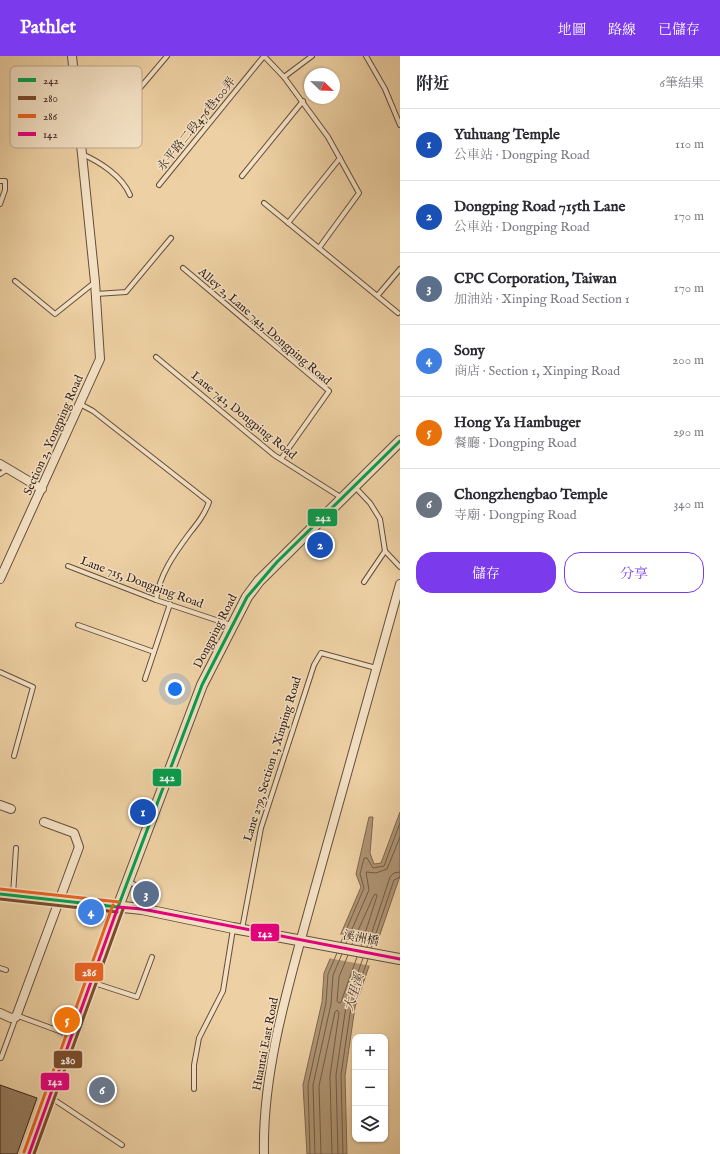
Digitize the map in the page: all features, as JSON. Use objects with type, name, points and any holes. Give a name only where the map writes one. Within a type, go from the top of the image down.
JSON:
[{"type":"street","name":"Section 2, Yongping Road","points":[[72,56],[73,66]]},
{"type":"street","name":"Section 2, Yongping Road","points":[[0,579],[100,359],[95,282],[80,148]]},
{"type":"street","name":"Dongping Road","points":[[29,1154],[118,907],[202,685],[232,625],[247,597],[259,581],[400,441]]},
{"type":"street","points":[[0,464],[42,489]]},
{"type":"street","points":[[376,668],[400,584]]},
{"type":"street","name":"Huantai East Road","points":[[264,1154],[265,1116],[271,1067],[301,940],[376,668]]},
{"type":"street","points":[[0,805],[11,809]]},
{"type":"street","points":[[0,1013],[12,1018],[16,1017],[79,846],[78,840],[74,833],[44,822]]},
{"type":"street","name":"溪洲橋","points":[[0,894],[142,909],[237,929],[400,959]]},
{"type":"lane","points":[[142,86],[167,56]]},
{"type":"lane","points":[[264,56],[284,77],[303,101],[328,137],[359,193],[319,248]]},
{"type":"lane","name":"永平路二段476巷100弄","points":[[159,185],[264,56]]},
{"type":"lane","points":[[284,77],[312,56]]},
{"type":"lane","points":[[366,56],[385,90],[400,125]]},
{"type":"lane","points":[[242,176],[303,101]]},
{"type":"lane","points":[[81,154],[98,161],[125,185],[130,195]]},
{"type":"lane","points":[[288,222],[340,158]]},
{"type":"lane","points":[[0,204],[5,190],[2,181]]},
{"type":"lane","points":[[264,203],[378,295],[398,313]]},
{"type":"lane","points":[[96,294],[126,292],[171,238]]},
{"type":"lane","name":"Alley 2, Lane 741, Dongping Road","points":[[183,268],[329,392],[281,459]]},
{"type":"lane","points":[[378,295],[400,269]]},
{"type":"lane","points":[[15,281],[55,314],[95,282]]},
{"type":"lane","name":"Lane 741, Dongping Road","points":[[156,357],[281,459],[342,498]]},
{"type":"lane","points":[[80,404],[93,411],[209,502],[206,511],[175,554],[158,588],[156,600]]},
{"type":"lane","points":[[0,474],[8,469]]},
{"type":"lane","points":[[354,486],[370,503],[380,519],[385,551],[400,567]]},
{"type":"lane","points":[[364,582],[385,551]]},
{"type":"lane","name":"Lane 715, Dongping Road","points":[[68,566],[156,600],[232,625]]},
{"type":"lane","points":[[145,680],[170,604]]},
{"type":"lane","points":[[78,625],[154,652]]},
{"type":"lane","name":"Lane 279, Section 1, Xinping Road","points":[[237,929],[261,828],[314,665],[321,653],[376,668]]},
{"type":"lane","points":[[0,672],[33,687],[14,756]]},
{"type":"lane","points":[[13,895],[16,848]]},
{"type":"lane","points":[[128,882],[141,887],[156,889],[153,904],[138,901],[141,887]]},
{"type":"lane","points":[[144,902],[148,888]]},
{"type":"lane","points":[[194,1089],[194,1065],[199,1038],[223,991],[237,929]]},
{"type":"lane","points":[[91,982],[137,997],[152,957]]},
{"type":"lane","points":[[0,968],[6,970]]},
{"type":"lane","points":[[1,1058],[16,1017],[21,1017],[62,1032],[71,1038]]},
{"type":"lane","points":[[50,1097],[122,1145]]},
{"type":"water","name":"大里溪","points":[[400,812],[400,876],[355,1007],[345,1076],[347,1154],[307,1154],[303,1085],[322,1002],[324,973],[361,887],[356,874],[369,817],[373,817],[370,853],[374,864],[381,863]]},
{"type":"pier","points":[[338,934],[380,941],[372,966],[328,958]]},
{"type":"building","points":[[0,1085],[37,1098],[17,1154],[0,1154]]},
{"type":"transit line","name":"242","points":[[118,907],[202,685],[247,597],[277,562],[400,441]]},
{"type":"transit line","name":"286","points":[[0,889],[119,902]]},
{"type":"transit line","name":"242","points":[[0,894],[118,907]]},
{"type":"transit line","name":"280","points":[[0,899],[117,912]]},
{"type":"transit line","name":"286","points":[[24,1152],[113,905]]},
{"type":"transit line","name":"142","points":[[29,1154],[118,907],[142,909],[400,959]]},
{"type":"transit line","name":"280","points":[[34,1154],[123,909]]},
{"type":"place","name":"Dongping Road 715th Lane","points":[[320,545]]},
{"type":"place","name":"Yuhuang Temple","points":[[143,812]]},
{"type":"place","name":"CPC Corporation, Taiwan","points":[[146,894]]},
{"type":"place","name":"Sony","points":[[91,912]]},
{"type":"place","name":"Hong Ya Hambuger","points":[[67,1020]]},
{"type":"place","name":"Chongzhengbao Temple","points":[[102,1090]]}]
